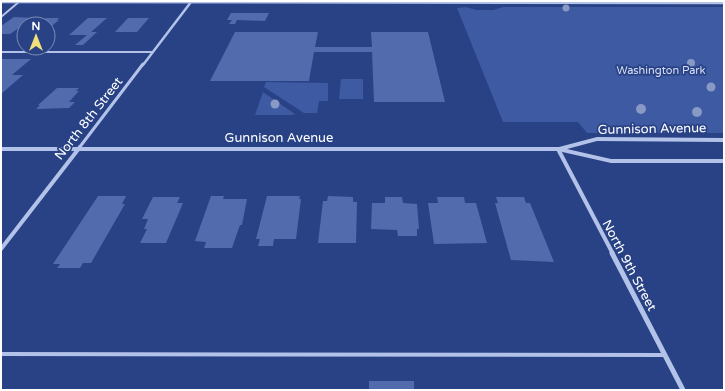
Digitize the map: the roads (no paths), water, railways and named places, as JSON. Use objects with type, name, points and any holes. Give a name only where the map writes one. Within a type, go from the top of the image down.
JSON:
[{"type":"street","points":[[1,2],[724,3]]},
{"type":"street","name":"North 8th Street","points":[[1,249],[192,2]]},
{"type":"street","name":"Gunnison Avenue","points":[[558,149],[598,139],[724,140]]},
{"type":"street","name":"Gunnison Avenue","points":[[1,149],[558,149],[611,161],[724,161]]},
{"type":"street","name":"North 9th Street","points":[[558,149],[683,390]]},
{"type":"lane","points":[[1,17],[19,2]]},
{"type":"lane","points":[[1,52],[152,52]]},
{"type":"lane","points":[[1,354],[665,355]]},
{"type":"park label","name":"Washington Park","points":[[661,70]]}]
